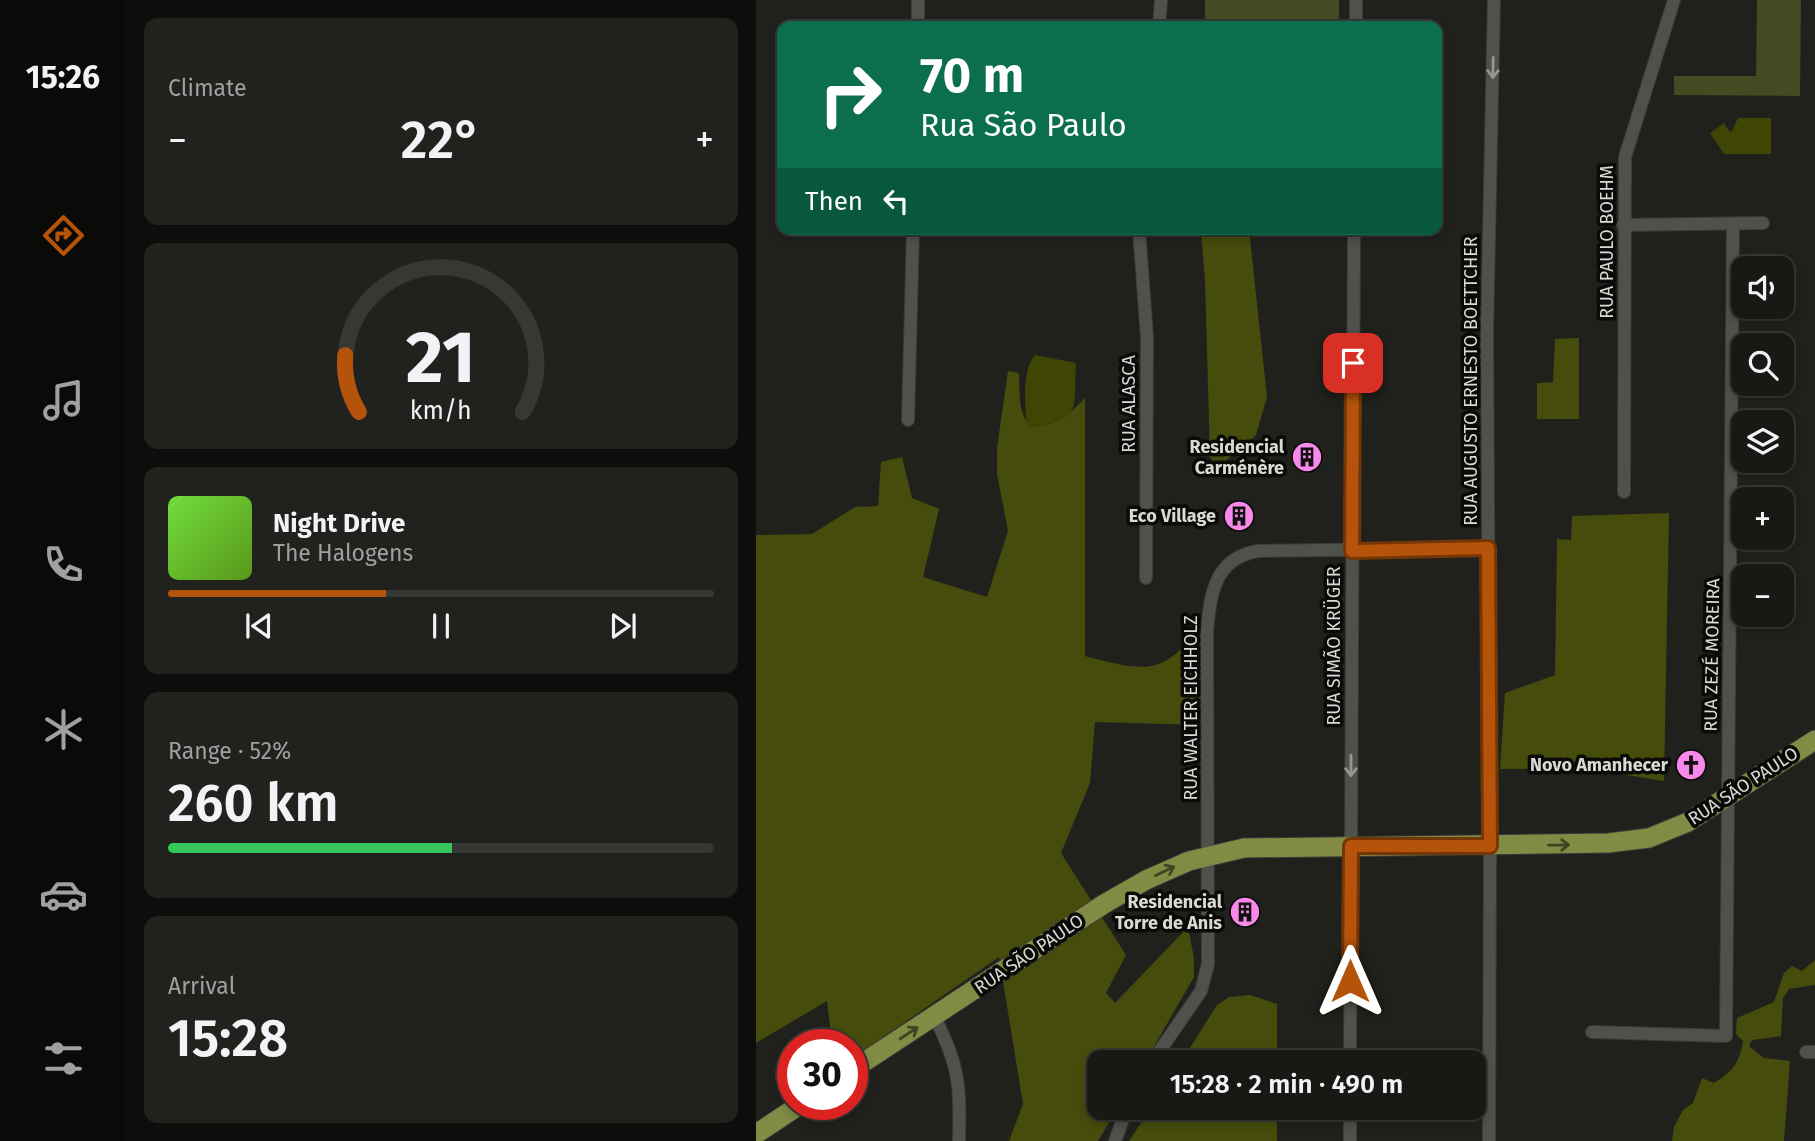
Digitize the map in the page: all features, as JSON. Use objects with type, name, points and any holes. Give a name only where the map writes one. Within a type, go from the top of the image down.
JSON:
[{"type":"main road","name":"RUA SÃO PAULO","points":[[868,1059],[1104,904],[1167,870],[1209,855],[1244,848],[1490,846],[1635,841],[1688,822],[1815,740]]},
{"type":"main road","points":[[756,1134],[777,1120]]},
{"type":"street","points":[[918,0],[918,21]]},
{"type":"street","points":[[1159,21],[1161,0]]},
{"type":"street","points":[[1356,0],[1356,21]]},
{"type":"street","name":"RUA AUGUSTO ERNESTO BOETTCHER","points":[[1489,1141],[1487,330],[1494,0]]},
{"type":"street","name":"RUA PAULO BOEHM","points":[[1624,492],[1623,174],[1627,143],[1674,0]]},
{"type":"street","name":"RUA ZEZÉ MOREIRA","points":[[1592,1032],[1726,1036],[1733,223]]},
{"type":"street","points":[[1623,225],[1763,223]]},
{"type":"street","points":[[908,420],[913,235]]},
{"type":"street","name":"RUA ALASCA","points":[[1139,235],[1147,337],[1146,578]]},
{"type":"street","name":"RUA SIMÃO KRÜGER","points":[[1350,1050],[1354,235]]},
{"type":"street","name":"RUA WALTER EICHHOLZ","points":[[1160,1050],[1200,991],[1208,964],[1207,633],[1210,601],[1220,574],[1235,558],[1258,551],[1488,548]]},
{"type":"street","points":[[934,1016],[953,1055],[958,1076],[959,1141]]},
{"type":"street","points":[[1115,1141],[1123,1120]]},
{"type":"street","points":[[1350,1120],[1350,1141]]},
{"type":"shaded area","points":[[1205,0],[1339,0],[1339,21],[1205,21]]},
{"type":"shaded area","points":[[1757,0],[1801,0],[1800,96],[1674,95],[1674,76],[1756,76]]},
{"type":"shaded area","points":[[1738,118],[1771,118],[1771,154],[1724,154],[1710,133],[1724,123],[1729,131],[1732,131]]},
{"type":"shaded area","points":[[1201,235],[1250,235],[1267,397],[1256,435],[1237,453],[1217,466],[1210,457]]},
{"type":"shaded area","points":[[1579,338],[1579,419],[1537,419],[1537,383],[1553,382],[1555,339]]},
{"type":"shaded area","points":[[1035,355],[1076,363],[1075,391],[1072,409],[1068,415],[1032,427],[1026,422],[1025,387],[1028,370]]},
{"type":"shaded area","points":[[1008,371],[1019,373],[1022,409],[1032,427],[1062,418],[1085,398],[1085,656],[1122,665],[1150,666],[1174,655],[1199,626],[1200,725],[1095,722],[1090,783],[1061,853],[1126,955],[1106,993],[1115,1003],[1188,927],[1194,958],[1194,977],[1152,1050],[1087,1050],[1087,1120],[1111,1120],[1098,1141],[1009,1141],[1023,1104],[999,957],[868,1048],[868,1029],[830,1029],[827,1001],[756,1043],[756,535],[812,534],[855,507],[878,506],[881,462],[902,457],[912,498],[939,509],[923,577],[987,597],[1008,531],[997,474],[997,448]]},
{"type":"shaded area","points":[[1669,513],[1664,781],[1582,768],[1500,769],[1505,693],[1555,675],[1557,539],[1571,540],[1572,516]]},
{"type":"shaded area","points":[[1815,960],[1815,985],[1789,989],[1783,998],[1781,1036],[1752,1040],[1749,1046],[1764,1058],[1790,1061],[1784,1141],[1672,1141],[1674,1127],[1683,1110],[1693,1103],[1702,1078],[1714,1083],[1726,1075],[1737,1061],[1743,1041],[1736,1034],[1737,1018],[1774,1002],[1784,973],[1792,966],[1802,971]]},
{"type":"shaded area","points":[[1250,995],[1277,1004],[1277,1050],[1189,1050],[1217,1005],[1229,997]]},
{"type":"shaded area","points":[[1143,1120],[1277,1120],[1277,1141],[1129,1141]]},
{"type":"place","name":"Residencial Carménère","points":[[1307,457]]},
{"type":"place","name":"Eco Village","points":[[1239,516]]},
{"type":"place","name":"Novo Amanhecer","points":[[1691,765]]},
{"type":"place","name":"Residencial Torre de Anis","points":[[1245,912]]},
{"type":"route","points":[[1350,981],[1351,846],[1490,846],[1488,548],[1352,551],[1353,363]]}]
